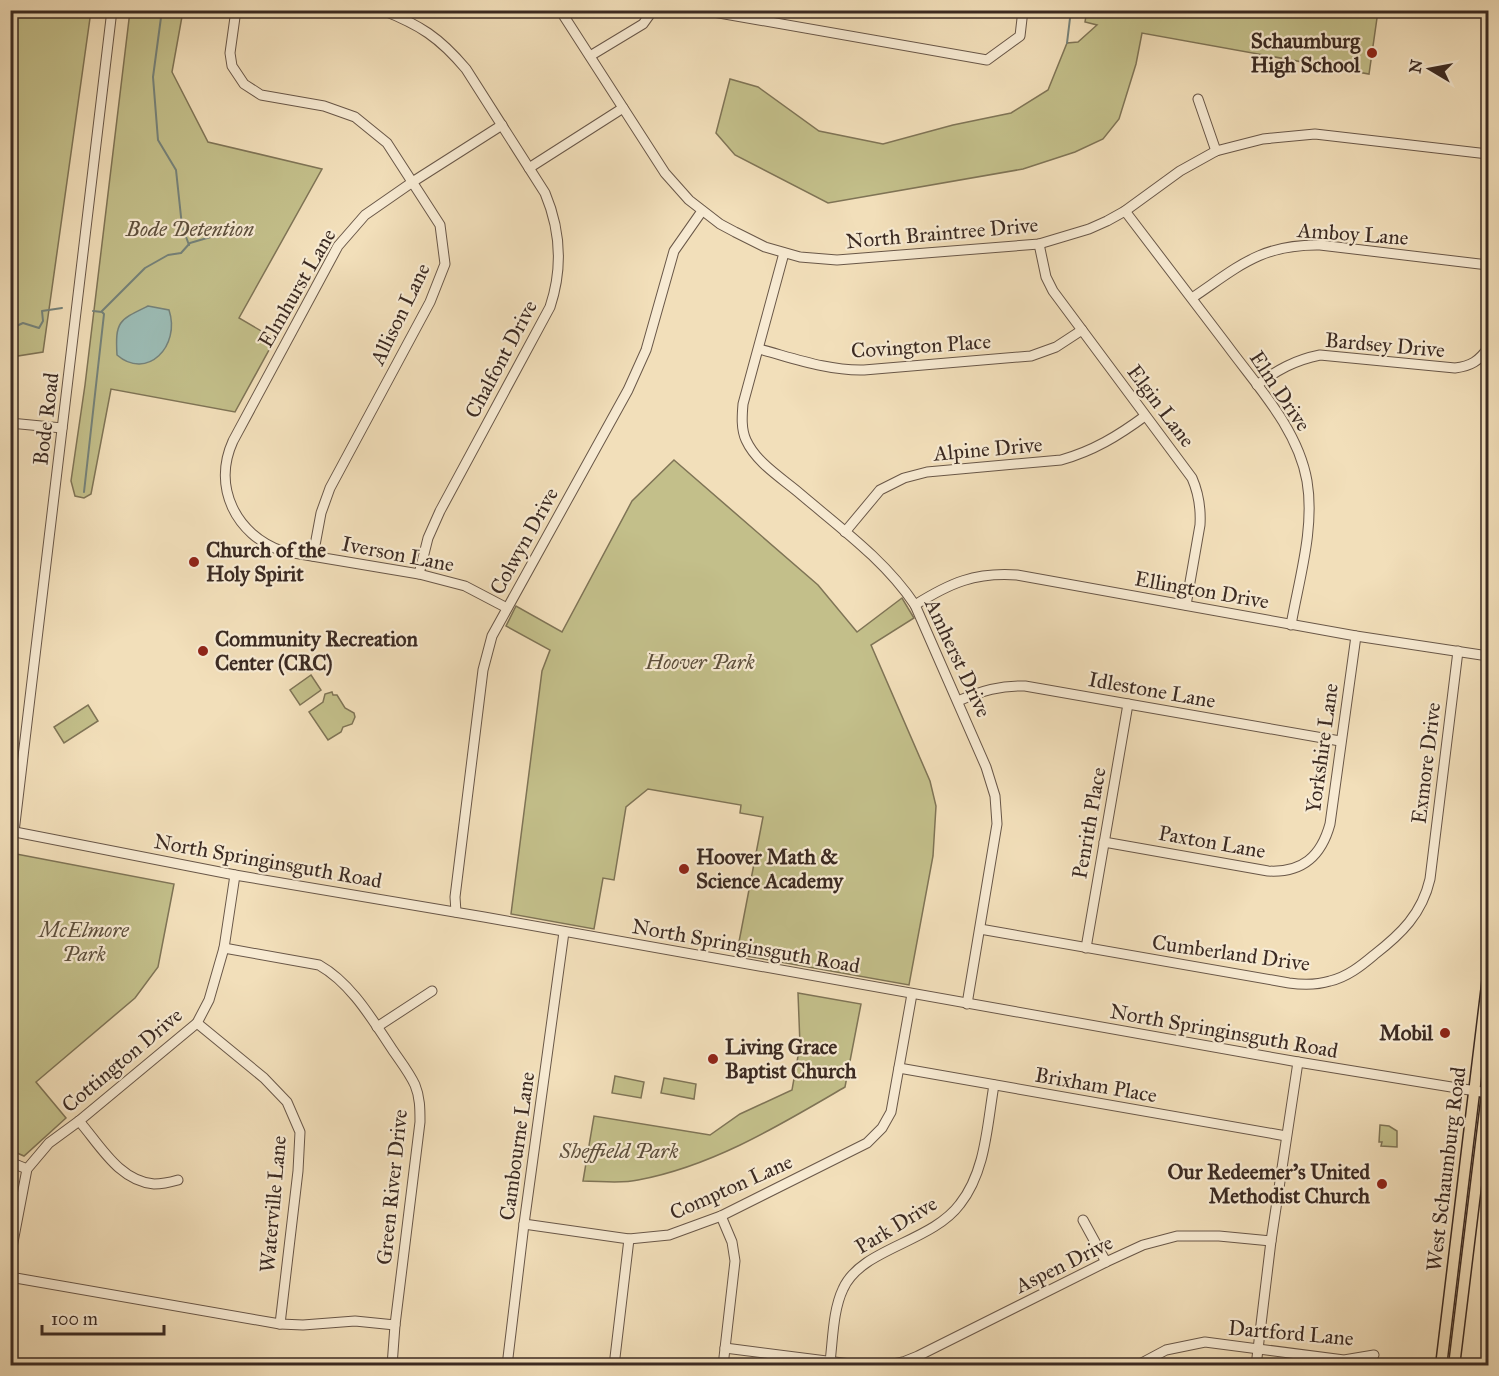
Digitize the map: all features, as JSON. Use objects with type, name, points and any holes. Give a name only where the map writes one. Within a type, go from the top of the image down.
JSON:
[{"type":"main road","name":"West Schaumburg Road","points":[[1441,1365],[1488,977]]},
{"type":"main road","name":"West Schaumburg Road","points":[[1454,1365],[1488,1091]]},
{"type":"street","name":"Bode Road","points":[[12,831],[112,10]]},
{"type":"street","name":"Allison Lane","points":[[236,10],[230,53],[232,66],[244,84],[261,95],[324,106],[355,117],[387,143],[440,225],[445,264],[430,302],[330,488],[321,513],[313,556]]},
{"type":"street","name":"Chalfont Drive","points":[[382,10],[414,23],[434,36],[466,69],[545,193],[557,230],[559,264],[554,294],[544,319],[440,511],[428,538],[419,574]]},
{"type":"street","name":"North Braintree Drive","points":[[560,10],[666,173],[689,200],[735,232],[784,253],[837,260],[1040,244],[1089,229],[1125,211],[1180,171],[1216,151],[1263,139],[1315,134],[1488,154]]},
{"type":"street","points":[[590,56],[643,24],[653,10]]},
{"type":"street","points":[[702,10],[987,60],[1020,36],[1023,10]]},
{"type":"street","points":[[1198,99],[1216,151]]},
{"type":"street","points":[[529,168],[622,108]]},
{"type":"street","name":"Elmhurst Lane","points":[[229,500],[225,468],[230,448],[338,246],[365,215],[502,126]]},
{"type":"street","name":"Colwyn Drive","points":[[456,912],[455,897],[483,670],[492,636],[628,390],[645,350],[675,251],[702,211]]},
{"type":"street","name":"Elm Drive","points":[[1125,211],[1257,386],[1293,439],[1304,465],[1309,498],[1308,531],[1291,625]]},
{"type":"street","name":"Elgin Lane","points":[[1040,244],[1046,277],[1053,291],[1192,478],[1200,502],[1200,525],[1186,605]]},
{"type":"street","name":"Amboy Lane","points":[[1192,298],[1239,266],[1262,253],[1281,247],[1320,245],[1488,265]]},
{"type":"street","name":"Amherst Drive","points":[[784,253],[743,404],[745,439],[761,461],[883,566],[915,605],[992,781],[997,809],[995,842],[967,1004]]},
{"type":"street","name":"Covington Place","points":[[759,349],[825,367],[864,370],[1031,356],[1056,347],[1082,330]]},
{"type":"street","name":"Bardsey Drive","points":[[1257,386],[1288,365],[1320,355],[1442,368],[1468,366],[1480,360],[1488,348]]},
{"type":"street","name":"Alpine Drive","points":[[844,532],[880,490],[904,477],[927,472],[1040,463],[1071,457],[1101,446],[1145,416]]},
{"type":"street","points":[[10,423],[62,428]]},
{"type":"street","name":"Iverson Lane","points":[[229,500],[241,524],[260,540],[282,551],[419,574],[465,586],[507,608]]},
{"type":"street","name":"Ellington Drive","points":[[915,605],[954,583],[984,575],[1017,575],[1291,625],[1488,656]]},
{"type":"street","name":"Yorkshire Lane","points":[[1311,859],[1326,838],[1330,824],[1356,636]]},
{"type":"street","name":"Exmore Drive","points":[[1430,879],[1458,651]]},
{"type":"street","name":"Idlestone Lane","points":[[958,701],[987,690],[1012,685],[1025,686],[1340,741]]},
{"type":"street","name":"Penrith Place","points":[[1086,948],[1128,704]]},
{"type":"street","name":"North Springinsguth Road","points":[[12,831],[235,874],[967,1004],[1298,1062],[1476,1091],[1488,1091]]},
{"type":"street","name":"Paxton Lane","points":[[1104,842],[1268,871],[1289,870],[1311,859]]},
{"type":"street","name":"Cottington Drive","points":[[10,1258],[27,1169],[48,1143],[79,1121],[197,1023],[209,1000],[224,948],[235,874]]},
{"type":"street","name":"Cumberland Drive","points":[[980,929],[1288,983],[1321,984],[1358,969],[1399,936],[1419,910],[1430,879]]},
{"type":"street","name":"Cambourne Lane","points":[[507,1365],[564,932]]},
{"type":"street","name":"Green River Drive","points":[[224,948],[319,965],[332,972],[344,983],[377,1027],[409,1074],[418,1093],[420,1106],[392,1365]]},
{"type":"street","points":[[377,1027],[432,991]]},
{"type":"street","points":[[899,1068],[912,994]]},
{"type":"street","name":"Waterville Lane","points":[[197,1023],[264,1078],[287,1102],[300,1132],[298,1171],[280,1324]]},
{"type":"street","points":[[1256,1365],[1270,1241],[1298,1062]]},
{"type":"street","name":"Compton Lane","points":[[524,1224],[629,1239],[669,1235],[721,1216],[873,1138],[891,1112],[899,1068]]},
{"type":"street","name":"Brixham Place","points":[[899,1068],[1286,1136]]},
{"type":"street","name":"Park Drive","points":[[830,1362],[838,1301],[849,1278],[867,1263],[936,1227],[954,1212],[965,1197],[980,1164],[994,1085]]},
{"type":"street","points":[[79,1121],[117,1166],[132,1178],[155,1184],[178,1180]]},
{"type":"street","points":[[10,1162],[27,1169]]},
{"type":"street","points":[[721,1216],[732,1242],[735,1262],[723,1365]]},
{"type":"street","points":[[1083,1220],[1106,1262]]},
{"type":"street","name":"Aspen Drive","points":[[884,1365],[920,1361],[1106,1262],[1143,1245],[1178,1236],[1219,1236],[1270,1241]]},
{"type":"street","points":[[614,1365],[629,1239]]},
{"type":"street","points":[[10,1277],[280,1324],[355,1321],[395,1325]]},
{"type":"street","name":"Dartford Lane","points":[[1136,1365],[1166,1350],[1205,1342],[1344,1360],[1374,1355]]},
{"type":"street","points":[[725,1348],[866,1365]]},
{"type":"green space","points":[[57,10],[91,11],[43,352],[11,357],[11,14],[38,14]]},
{"type":"green space","points":[[1087,10],[1378,11],[1369,74],[1142,33],[1136,64],[1119,119],[1103,139],[1075,152],[1023,169],[828,203],[735,155],[716,133],[730,79],[758,87],[819,131],[883,144],[953,125],[1011,113],[1048,90],[1067,43],[1078,42],[1097,25],[1085,22]]},
{"type":"green space","name":"Bode Detention","points":[[130,11],[183,11],[172,72],[208,142],[322,169],[239,318],[275,339],[235,412],[111,389],[91,494],[84,498],[75,496],[71,481],[85,385]]},
{"type":"green space","name":"Hoover Park","points":[[674,460],[818,585],[857,632],[902,598],[914,618],[871,645],[930,781],[936,806],[933,856],[909,985],[741,955],[738,947],[763,817],[740,813],[741,805],[648,789],[626,807],[614,880],[603,878],[594,929],[511,914],[542,671],[550,650],[506,626],[516,606],[562,632],[632,501]]},
{"type":"green space","points":[[311,675],[321,690],[300,705],[290,690]]},
{"type":"green space","points":[[332,692],[333,695],[337,695],[345,708],[354,713],[355,717],[352,724],[343,727],[341,732],[328,740],[309,712],[323,702],[325,694]]},
{"type":"green space","points":[[88,705],[98,721],[64,743],[54,727]]},
{"type":"green space","name":"McElmore Park","points":[[11,853],[174,884],[158,967],[135,998],[36,1082],[66,1118],[24,1156],[10,1150]]},
{"type":"green space","name":"Sheffield Park","points":[[798,993],[861,1004],[845,1087],[796,1116],[693,1165],[666,1174],[631,1181],[583,1181],[594,1116],[710,1135],[740,1114],[792,1090],[800,1045]]},
{"type":"green space","points":[[615,1076],[644,1082],[641,1098],[612,1093]]},
{"type":"green space","points":[[664,1078],[696,1084],[694,1099],[661,1093]]},
{"type":"green space","points":[[1380,1125],[1389,1126],[1397,1131],[1397,1147],[1381,1146],[1382,1142],[1379,1142]]},
{"type":"water","points":[[148,306],[169,310],[170,336],[166,347],[150,362],[139,364],[128,362],[117,355],[118,328],[125,319]]},
{"type":"waterway","points":[[162,10],[153,77],[158,140],[176,170],[182,226],[189,245]]},
{"type":"waterway","points":[[1067,43],[1071,10]]},
{"type":"waterway","points":[[102,311],[145,268],[168,255],[181,253],[190,243],[248,226]]},
{"type":"waterway","points":[[10,329],[23,323],[39,328],[43,321],[42,311],[62,308]]},
{"type":"waterway","points":[[84,492],[104,314],[93,311]]},
{"type":"place","name":"Schaumburg High School","points":[[1372,53]]},
{"type":"place","name":"Church of the Holy Spirit","points":[[194,562]]},
{"type":"place","name":"Community Recreation Center (CRC)","points":[[203,651]]},
{"type":"place","name":"Hoover Math & Science Academy","points":[[684,869]]},
{"type":"place","name":"Mobil","points":[[1445,1033]]},
{"type":"place","name":"Living Grace Baptist Church","points":[[713,1059]]},
{"type":"place","name":"Our Redeemer's United Methodist Church","points":[[1382,1184]]}]
